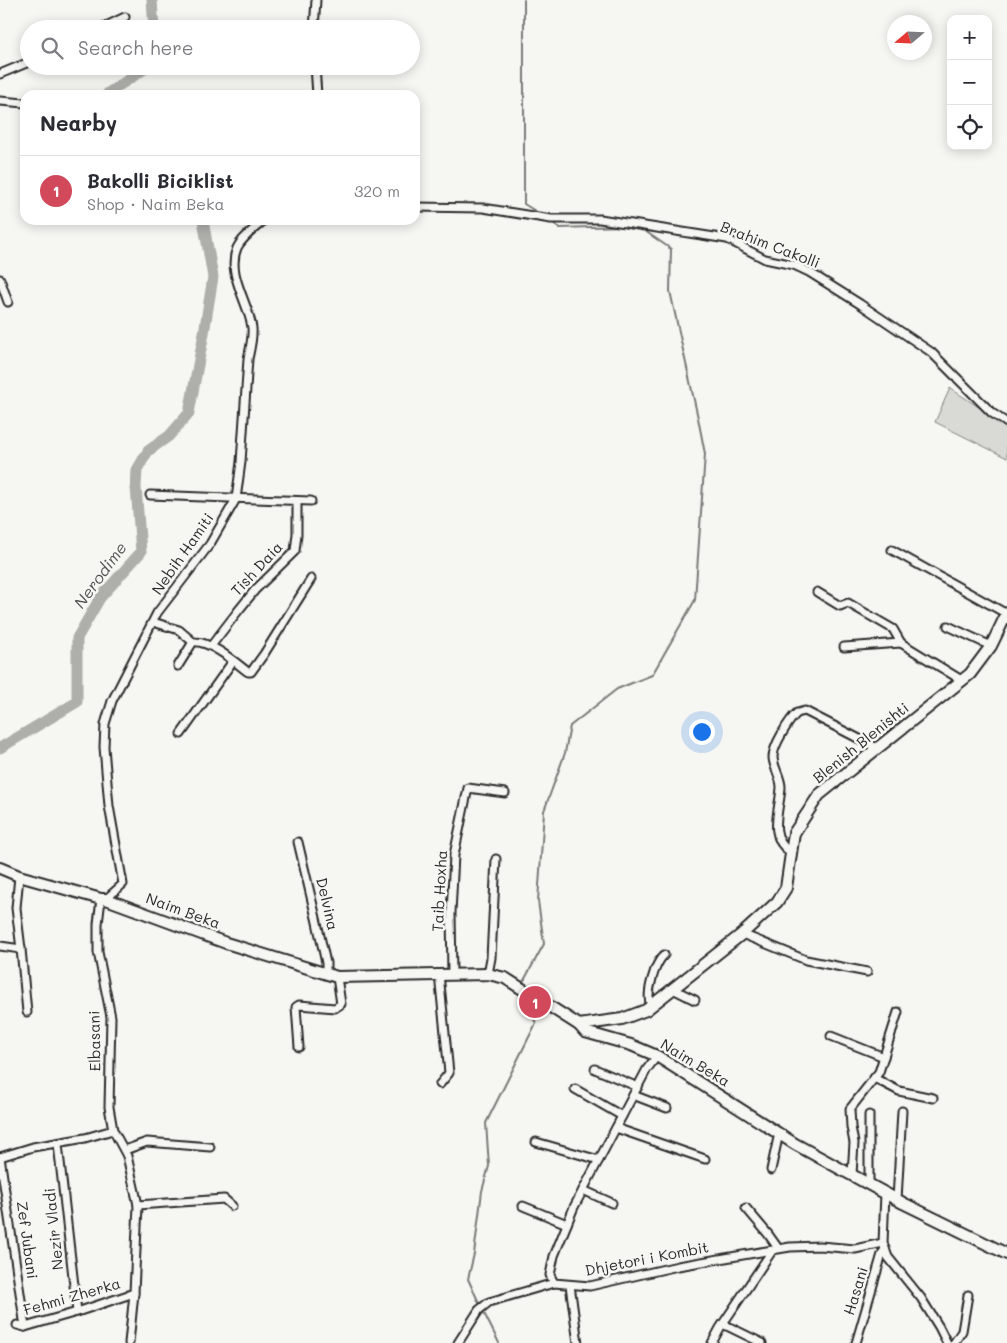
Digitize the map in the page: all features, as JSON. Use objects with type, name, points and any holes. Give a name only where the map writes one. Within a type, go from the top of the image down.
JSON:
[{"type":"street","points":[[315,20],[316,0]]},
{"type":"street","points":[[119,20],[125,17]]},
{"type":"street","points":[[0,74],[20,66]]},
{"type":"street","points":[[316,75],[317,90]]},
{"type":"street","points":[[0,101],[20,103]]},
{"type":"street","name":"Brahim Cakolli","points":[[420,207],[483,208],[551,219],[600,219],[727,239],[764,259],[794,265],[809,272],[930,352],[992,413],[1007,423]]},
{"type":"street","name":"Nebih Hamiti","points":[[104,899],[123,884],[108,798],[104,747],[105,724],[112,701],[158,613],[210,544],[236,499],[241,462],[252,328],[240,295],[234,257],[238,246],[259,225]]},
{"type":"street","points":[[0,279],[8,302]]},
{"type":"street","points":[[150,495],[312,501]]},
{"type":"street","name":"Tish Daia","points":[[211,646],[255,590],[294,550],[297,534],[297,501]]},
{"type":"street","points":[[892,550],[1007,614]]},
{"type":"street","points":[[153,622],[179,630],[193,642],[197,641],[211,646],[248,672],[254,670],[311,579]]},
{"type":"street","points":[[817,592],[840,606],[848,603],[894,629],[901,643],[963,681]]},
{"type":"street","name":"Blenish Blenishti","points":[[579,1025],[622,1019],[646,1010],[742,934],[777,902],[786,888],[794,833],[819,795],[963,681],[991,646],[1007,614]]},
{"type":"street","points":[[948,626],[991,646]]},
{"type":"street","points":[[178,666],[193,642]]},
{"type":"street","points":[[844,647],[901,643]]},
{"type":"street","points":[[181,734],[233,661]]},
{"type":"street","points":[[790,852],[776,830],[781,782],[773,757],[780,736],[798,713],[805,711],[877,748]]},
{"type":"street","name":"Taib Hoxha","points":[[452,974],[451,913],[454,855],[468,788],[505,793]]},
{"type":"street","name":"Delvina","points":[[298,842],[326,963],[326,974]]},
{"type":"street","points":[[488,974],[491,958],[496,859]]},
{"type":"street","name":"Naim Beka","points":[[0,868],[19,876],[104,899],[226,943],[337,977],[488,974],[505,978],[579,1025],[585,1032],[657,1056],[796,1144],[897,1200],[1007,1254]]},
{"type":"street","points":[[19,876],[16,908],[27,1012]]},
{"type":"street","name":"Elbasani","points":[[104,899],[98,924],[98,952],[111,1018],[109,1108],[113,1130],[125,1150],[138,1206],[134,1293],[129,1343]]},
{"type":"street","points":[[742,934],[806,960],[867,972]]},
{"type":"street","points":[[0,946],[20,949]]},
{"type":"street","points":[[652,1006],[648,996],[657,963],[664,955]]},
{"type":"street","points":[[439,974],[449,1073],[440,1084]]},
{"type":"street","points":[[299,1047],[296,1007],[299,1005],[339,1007],[341,1004],[337,977]]},
{"type":"street","points":[[673,989],[695,1000]]},
{"type":"street","points":[[852,1174],[854,1143],[850,1110],[879,1072],[898,1012]]},
{"type":"street","points":[[831,1036],[884,1057]]},
{"type":"street","points":[[458,1343],[482,1307],[496,1299],[554,1283],[550,1275],[567,1224],[647,1068],[657,1056]]},
{"type":"street","points":[[595,1069],[638,1087]]},
{"type":"street","points":[[874,1078],[899,1091],[933,1098]]},
{"type":"street","points":[[576,1089],[622,1116]]},
{"type":"street","points":[[633,1095],[667,1108]]},
{"type":"street","points":[[897,1200],[902,1111]]},
{"type":"street","points":[[869,1115],[869,1184]]},
{"type":"street","points":[[616,1128],[705,1159]]},
{"type":"street","points":[[0,1157],[33,1147],[58,1144],[113,1130]]},
{"type":"street","points":[[771,1170],[779,1133]]},
{"type":"street","points":[[125,1150],[147,1142],[210,1147]]},
{"type":"street","points":[[536,1142],[599,1160]]},
{"type":"street","name":"Nezir Vladi","points":[[58,1144],[77,1312]]},
{"type":"street","name":"Zef Jubani","points":[[0,1157],[25,1327]]},
{"type":"street","points":[[583,1190],[612,1203]]},
{"type":"street","points":[[884,1193],[884,1246],[888,1257],[921,1298],[947,1343]]},
{"type":"street","points":[[138,1206],[224,1199],[232,1206]]},
{"type":"street","points":[[523,1206],[567,1224]]},
{"type":"street","points":[[712,1343],[723,1324],[775,1250],[768,1234],[746,1208]]},
{"type":"street","name":"Dhjetori i Kombit","points":[[554,1283],[570,1286],[590,1286],[678,1266],[775,1250],[820,1246],[854,1249],[884,1246]]},
{"type":"street","name":"Hasani","points":[[856,1343],[884,1246]]},
{"type":"street","points":[[570,1286],[578,1343]]},
{"type":"street","name":"Fehmi Zherka","points":[[17,1325],[25,1327],[134,1293]]},
{"type":"street","points":[[954,1343],[962,1331],[968,1295]]},
{"type":"street","points":[[723,1324],[762,1343]]},
{"type":"shaded area","points":[[950,388],[1007,426],[1007,458],[935,422]]},
{"type":"waterway","name":"Nerodime","points":[[152,0],[153,20]]},
{"type":"waterway","points":[[524,0],[524,204],[540,214]]},
{"type":"waterway","name":"Nerodime","points":[[113,90],[135,75]]},
{"type":"waterway","points":[[550,221],[560,228],[623,226]]},
{"type":"waterway","name":"Nerodime","points":[[0,748],[77,702],[77,638],[100,598],[141,552],[136,487],[137,470],[148,451],[169,436],[189,413],[213,277],[204,225]]},
{"type":"waterway","points":[[522,984],[544,944],[538,901],[544,811],[565,753],[570,726],[617,689],[652,675],[695,600],[705,454],[670,291],[671,249],[642,229]]},
{"type":"waterway","points":[[480,1305],[468,1279],[474,1254],[482,1191],[489,1166],[486,1123],[536,1023],[520,993]]},
{"type":"waterway","points":[[482,1309],[499,1343]]},
{"type":"place","name":"Bakolli Biciklist","points":[[535,1002]]}]
